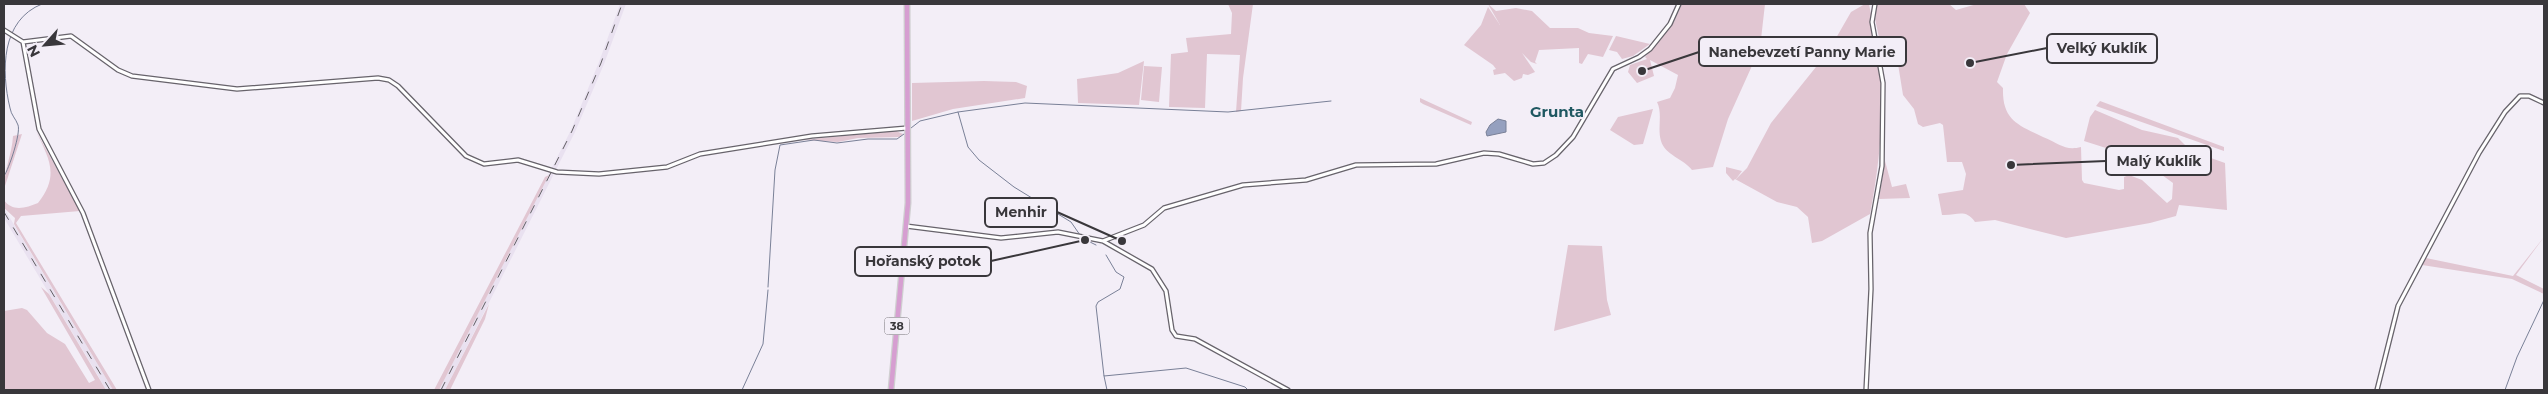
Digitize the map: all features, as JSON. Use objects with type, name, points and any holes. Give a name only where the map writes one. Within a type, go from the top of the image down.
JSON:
[{"type":"main road","name":"38","points":[[891,390],[906,226],[908,146],[907,4]]},
{"type":"street","points":[[1103,241],[1144,225],[1164,208],[1244,185],[1306,180],[1356,165],[1436,164],[1484,153],[1499,154],[1533,164],[1544,163],[1556,155],[1573,137],[1613,69],[1618,64],[1639,57],[1650,49],[1670,24],[1679,4]]},
{"type":"street","points":[[1866,390],[1871,289],[1870,233],[1882,166],[1883,83],[1872,22],[1875,4]]},
{"type":"street","points":[[4,31],[23,42],[63,35],[74,38],[118,70],[132,76],[237,89],[378,78],[389,80],[398,86],[466,156],[484,164],[518,160],[564,172],[599,174],[642,171],[667,167],[700,154],[728,149],[812,136],[908,128]]},
{"type":"street","points":[[23,42],[39,129],[83,213],[149,390]]},
{"type":"street","points":[[2377,390],[2398,306],[2479,153],[2505,112],[2520,96],[2529,96],[2544,103]]},
{"type":"street","points":[[898,128],[905,124],[908,108]]},
{"type":"street","points":[[898,128],[904,132],[908,146]]},
{"type":"street","points":[[906,226],[1001,238],[1049,231],[1103,241],[1152,269],[1166,291],[1172,330],[1176,336],[1195,339],[1288,390]]},
{"type":"shaded area","points":[[620,4],[626,4],[604,64],[575,132],[445,390],[439,390],[571,130]]},
{"type":"shaded area","points":[[1228,4],[1253,4],[1243,78],[1241,111],[1236,112],[1240,55],[1207,54],[1205,108],[1169,107],[1171,54],[1188,52],[1186,38],[1231,34],[1232,13]]},
{"type":"shaded area","points":[[1488,4],[1496,11],[1516,8],[1532,11],[1550,28],[1578,28],[1589,33],[1613,36],[1603,57],[1588,54],[1582,64],[1579,63],[1579,48],[1539,50],[1535,62],[1537,64],[1531,62],[1522,53],[1535,72],[1528,75],[1523,74],[1522,78],[1514,81],[1505,73],[1494,75],[1493,70],[1496,69],[1493,65],[1464,45],[1481,25],[1488,7],[1500,25]]},
{"type":"shaded area","points":[[1682,4],[1765,4],[1760,48],[1728,119],[1713,167],[1692,170],[1666,150],[1660,136],[1660,111],[1657,102],[1670,98],[1678,75],[1650,60],[1654,76],[1637,83],[1628,72],[1630,65],[1647,59],[1645,57],[1674,22]]},
{"type":"shaded area","points":[[1865,4],[1869,4],[1876,38],[1882,90],[1880,143],[1870,214],[1822,241],[1812,243],[1808,217],[1797,207],[1777,202],[1735,179],[1733,181],[1726,173],[1726,167],[1742,171],[1736,179],[1747,168],[1771,123],[1828,52],[1851,12]]},
{"type":"shaded area","points":[[1877,4],[1949,4],[1956,10],[1977,4],[2024,4],[2030,13],[2007,54],[1997,82],[2003,88],[2005,107],[2013,120],[2026,129],[2062,146],[2071,148],[2081,147],[2082,180],[2084,183],[2119,190],[2124,189],[2124,177],[2129,175],[2142,180],[2167,203],[2172,199],[2173,183],[2151,167],[2150,162],[2084,141],[2090,117],[2095,110],[2142,130],[2178,138],[2191,151],[2225,163],[2227,210],[2179,205],[2176,216],[2150,223],[2066,238],[1995,220],[1975,222],[1968,215],[1964,214],[1942,215],[1938,194],[1963,190],[1966,174],[1962,162],[1947,162],[1943,125],[1940,123],[1923,127],[1918,124],[1914,109],[1903,95],[1898,64],[1885,65],[1875,19]]},
{"type":"shaded area","points":[[1616,36],[1650,44],[1633,56],[1622,59],[1617,52],[1609,50]]},
{"type":"shaded area","points":[[1144,61],[1139,105],[1078,103],[1077,79],[1118,73]]},
{"type":"shaded area","points":[[1144,66],[1162,67],[1159,102],[1141,100]]},
{"type":"shaded area","points":[[1016,82],[1027,86],[1025,98],[953,109],[912,121],[912,83]]},
{"type":"shaded area","points":[[1420,98],[1472,122],[1471,125],[1423,104],[1420,102]]},
{"type":"shaded area","points":[[2100,101],[2224,147],[2224,151],[2096,106]]},
{"type":"shaded area","points":[[1653,109],[1643,144],[1634,145],[1610,130],[1618,117]]},
{"type":"shaded area","points":[[36,131],[80,211],[21,216],[16,223],[117,390],[113,390],[14,224],[15,218],[4,208],[4,200],[15,208],[38,203],[49,184],[50,167],[45,150]]},
{"type":"shaded area","points":[[896,131],[903,134],[900,137],[858,138],[838,142],[802,140]]},
{"type":"shaded area","points":[[22,134],[4,189],[13,136]]},
{"type":"shaded area","points":[[1885,161],[1892,187],[1906,184],[1910,198],[1879,199]]},
{"type":"shaded area","points":[[549,175],[439,390],[434,390],[545,177]]},
{"type":"shaded area","points":[[4,208],[113,390],[106,390],[4,218]]},
{"type":"shaded area","points":[[2544,237],[2516,275],[2544,289],[2544,294],[2512,279],[2422,265],[2426,258],[2513,276]]},
{"type":"shaded area","points":[[1568,245],[1602,246],[1607,300],[1611,315],[1554,331]]},
{"type":"shaded area","points":[[41,287],[49,294],[106,390],[4,390],[4,311],[22,308],[27,310],[47,333],[65,344],[89,383],[95,380]]},
{"type":"shaded area","points":[[489,304],[485,319],[450,390],[445,390]]},
{"type":"water","points":[[1498,119],[1506,121],[1506,132],[1487,136],[1486,132],[1490,125]]},
{"type":"waterway","points":[[4,176],[9,166],[18,135],[18,125],[12,115],[7,94],[5,78],[7,48],[11,34],[18,22],[28,12],[42,4]]},
{"type":"waterway","points":[[958,112],[1025,103],[1228,112],[1331,101]]},
{"type":"waterway","points":[[911,128],[920,121],[958,112],[968,147],[979,160],[1014,187],[1071,222],[1080,235]]},
{"type":"waterway","points":[[768,287],[775,170],[780,145],[814,140],[837,143],[868,139],[897,139],[904,134]]},
{"type":"waterway","points":[[1084,239],[1096,245]]},
{"type":"waterway","points":[[1106,255],[1116,272],[1124,277],[1120,289],[1098,302],[1096,306],[1104,376],[1186,368],[1245,387],[1248,390]]},
{"type":"waterway","points":[[742,390],[763,344],[768,290]]},
{"type":"waterway","points":[[2505,390],[2517,357],[2544,300]]},
{"type":"waterway","points":[[1104,376],[1107,390]]},
{"type":"railway","points":[[441,390],[572,131],[601,63],[622,4]]},
{"type":"railway","points":[[4,212],[110,390]]},
{"type":"place","name":"Velký Kuklík","points":[[1970,63]]},
{"type":"place","name":"Nanebevzetí Panny Marie","points":[[1642,71]]},
{"type":"place","name":"Malý Kuklík","points":[[2011,165]]},
{"type":"place","name":"Hořanský potok","points":[[1085,240]]},
{"type":"place","name":"Menhir","points":[[1122,241]]},
{"type":"district","name":"Grunta","points":[[1557,111]]}]
